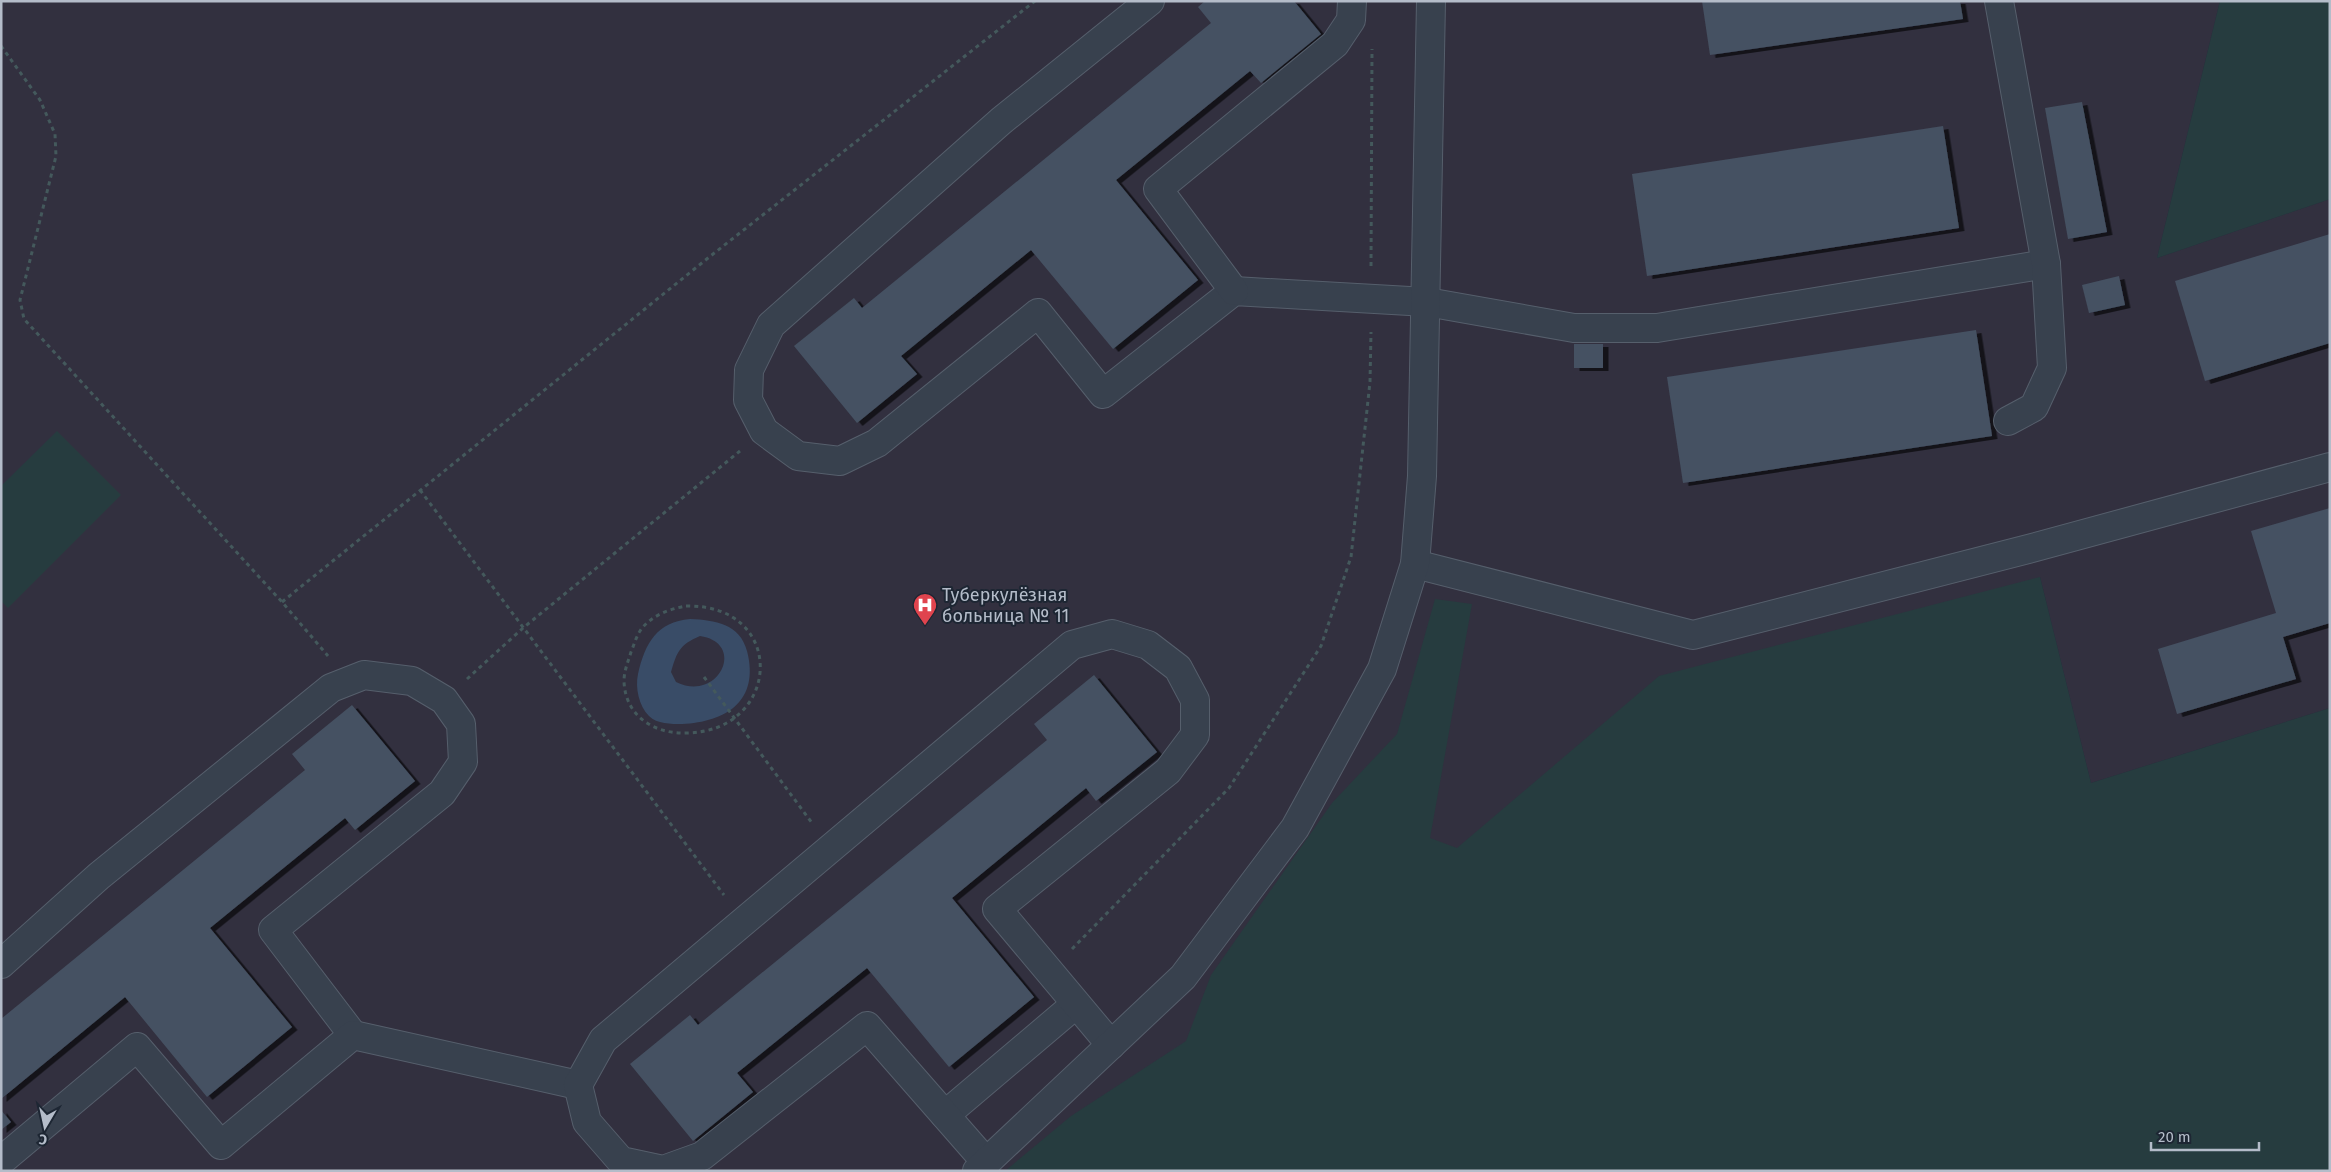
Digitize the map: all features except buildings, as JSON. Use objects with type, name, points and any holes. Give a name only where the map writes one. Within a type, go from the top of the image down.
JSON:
[{"type":"lane","points":[[1150,1],[1001,121],[771,326],[749,370],[748,400],[764,431],[798,456],[840,461],[877,443],[1038,313],[1103,394],[1234,291],[1426,302],[1574,328],[1657,328],[2046,264]]},
{"type":"lane","points":[[1234,291],[1158,190],[1336,44],[1351,20],[1352,1]]},
{"type":"lane","points":[[1111,1045],[997,909],[1168,771],[1195,735],[1195,700],[1178,668],[1148,645],[1112,634],[1072,645],[743,921],[603,1040],[578,1085],[587,1122],[621,1161],[663,1170],[702,1156],[867,1026],[945,1115],[982,1166],[1111,1045],[1183,977],[1295,828],[1382,669],[1415,564],[1422,476],[1426,302],[1427,124],[1431,1]]},
{"type":"lane","points":[[1999,1],[2046,264],[2052,368],[2034,407],[2008,421]]},
{"type":"lane","points":[[1415,564],[1693,635],[2032,548],[2330,467]]},
{"type":"lane","points":[[1,964],[114,864],[331,688],[364,675],[412,681],[444,700],[461,724],[463,762],[442,794],[273,930],[354,1035],[578,1085]]},
{"type":"lane","points":[[945,1115],[1076,1004]]},
{"type":"lane","points":[[1,1161],[137,1047],[221,1145],[354,1035]]},
{"type":"path","points":[[282,602],[708,258],[1035,1]]},
{"type":"path","points":[[1050,972],[1229,788],[1321,646],[1351,557],[1370,382],[1372,42]]},
{"type":"path","points":[[1,46],[40,100],[55,134],[56,156],[20,300],[24,319],[282,602],[349,681]]},
{"type":"path","points":[[444,700],[523,628],[764,431]]},
{"type":"path","points":[[420,490],[743,921]]},
{"type":"path","points":[[686,606],[712,608],[742,622],[750,632],[756,647],[760,675],[754,699],[747,708],[734,717],[714,728],[688,734],[658,730],[642,720],[630,706],[624,682],[625,669],[640,631],[663,612],[686,606]]},
{"type":"path","points":[[704,677],[831,848]]},
{"type":"shaded area","name":"Туберкулёзная больница № 11","points":[[1,1],[2220,1],[2157,258],[2330,199],[2330,708],[2091,783],[2040,577],[1211,1171],[1,1171]]},
{"type":"green space","points":[[2220,1],[2330,1],[2330,199],[2157,258]]},
{"type":"green space","points":[[57,431],[121,495],[8,608],[1,601],[1,486]]},
{"type":"green space","points":[[2040,577],[2091,783],[2330,708],[2330,1171],[1005,1171],[1071,1116],[1186,1041],[1211,975],[1332,803],[1397,734],[1435,599],[1472,604],[1430,838],[1457,848],[1659,676]]},
{"type":"water","points":[[690,619],[717,622],[732,629],[744,642],[750,668],[749,683],[744,696],[736,706],[713,719],[682,724],[660,722],[649,716],[640,702],[637,679],[644,653],[654,636],[669,624]],"holes":[[[700,636],[714,641],[722,649],[724,659],[722,670],[715,679],[704,685],[691,686],[676,682],[671,672],[677,654],[683,646]]]},
{"type":"place","name":"Туберкулёзная больница № 11","points":[[925,626]]}]
